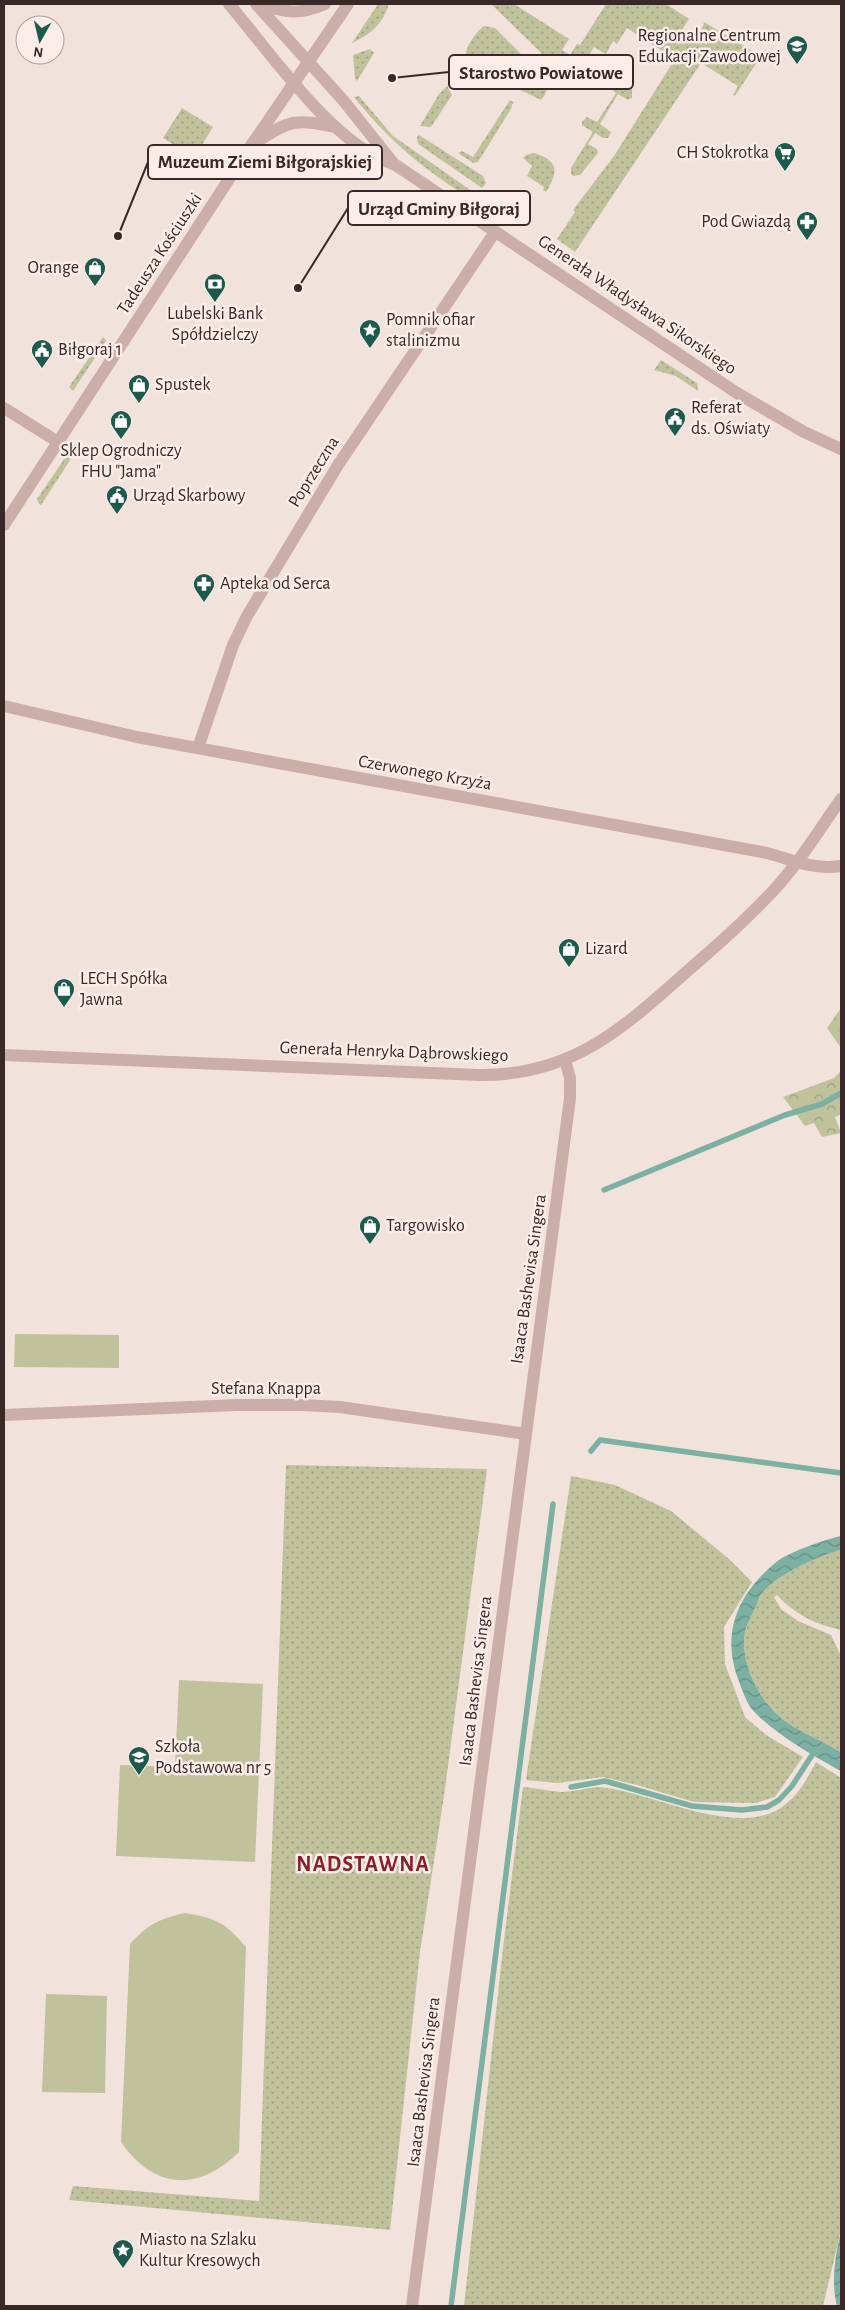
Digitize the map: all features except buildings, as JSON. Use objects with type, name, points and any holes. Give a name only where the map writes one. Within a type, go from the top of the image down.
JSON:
[{"type":"street","name":"Generała Władysława Sikorskiego","points":[[229,4],[335,127],[367,153],[394,164],[762,408],[804,432],[841,449]]},
{"type":"street","name":"Generała Władysława Sikorskiego","points":[[257,4],[352,111],[394,164]]},
{"type":"street","points":[[257,4],[296,13],[324,4]]},
{"type":"street","name":"Tadeusza Kościuszki","points":[[4,525],[252,145],[348,4]]},
{"type":"street","points":[[252,145],[275,130],[299,121],[311,121],[335,127]]},
{"type":"street","name":"Poprzeczna","points":[[198,748],[234,645],[252,608],[338,465],[495,232]]},
{"type":"street","points":[[4,408],[58,442]]},
{"type":"street","name":"Czerwonego Krzyża","points":[[4,706],[137,737],[767,853],[796,863],[822,868],[841,866]]},
{"type":"street","name":"Generała Henryka Dąbrowskiego","points":[[4,1055],[496,1075],[529,1071],[565,1060],[600,1043],[634,1019],[739,926],[796,863],[841,799]]},
{"type":"street","name":"Isaaca Bashevisa Singera","points":[[412,2306],[570,1098],[570,1078],[565,1060]]},
{"type":"street","name":"Stefana Knappa","points":[[4,1415],[237,1405],[302,1405],[340,1407],[526,1434]]},
{"type":"green space","points":[[378,4],[389,4],[379,23],[365,36],[352,43]]},
{"type":"green space","points":[[491,4],[514,4],[569,39],[562,50],[570,55],[577,44],[580,45],[606,4],[666,4],[689,19],[682,30],[695,39],[704,22],[761,56],[735,96],[733,95],[738,86],[701,63],[575,252],[557,239],[575,212],[573,210],[614,156],[675,59],[627,28],[617,44],[613,41],[606,54],[594,47],[574,81],[571,82]]},
{"type":"green space","points":[[484,26],[495,28],[543,76],[547,88],[541,100],[475,68],[467,62],[466,52],[468,47],[473,37]]},
{"type":"green space","points":[[370,49],[374,53],[357,81],[355,79],[353,55]]},
{"type":"green space","points":[[614,77],[620,77],[632,84],[632,98],[628,100],[618,94],[600,124],[611,132],[608,138],[603,138],[595,133],[588,144],[597,149],[598,153],[580,175],[573,176],[571,168],[593,132],[582,125],[582,122],[587,117],[597,122],[616,93],[605,84]]},
{"type":"green space","points":[[447,86],[452,95],[431,127],[420,126],[439,94]]},
{"type":"green space","points":[[359,96],[393,136],[476,194],[466,195],[428,170],[377,124],[354,97]]},
{"type":"green space","points":[[510,100],[513,102],[511,109],[478,162],[473,163],[458,153],[462,151],[473,157]]},
{"type":"green space","points":[[182,108],[213,127],[194,158],[163,138]]},
{"type":"green space","points":[[419,135],[483,176],[486,183],[482,188],[418,144],[417,137]]},
{"type":"green space","points":[[534,153],[549,160],[554,168],[553,179],[546,192],[543,190],[544,187],[527,176],[532,166],[523,158]]},
{"type":"green space","points":[[103,337],[106,341],[73,391],[69,387]]},
{"type":"green space","points":[[661,360],[697,383],[698,391],[676,376],[654,370]]},
{"type":"green space","points":[[71,449],[76,451],[41,505],[39,504],[37,499]]},
{"type":"green space","points":[[841,1008],[841,1048],[827,1028]]},
{"type":"green space","points":[[841,1071],[841,1114],[835,1117],[841,1133],[822,1137],[814,1123],[805,1126],[783,1097],[834,1078]]},
{"type":"green space","points":[[15,1334],[119,1335],[119,1368],[14,1367]]},
{"type":"green space","points":[[286,1465],[487,1469],[445,1789],[420,1952],[390,2230],[69,2200],[73,2186],[259,2201]]},
{"type":"green space","points":[[571,1476],[615,1485],[671,1511],[729,1559],[752,1582],[724,1627],[725,1664],[745,1717],[766,1735],[803,1757],[775,1797],[756,1803],[694,1802],[603,1777],[558,1783],[526,1780]]},
{"type":"green space","points":[[841,1550],[841,1630],[806,1618],[777,1595],[774,1597],[781,1609],[798,1621],[831,1635],[841,1656],[841,1752],[786,1722],[771,1708],[751,1676],[744,1648],[744,1639],[758,1599],[769,1586],[799,1567]]},
{"type":"green space","points":[[179,1680],[263,1684],[255,1862],[116,1856],[120,1765],[175,1767]]},
{"type":"green space","points":[[816,1762],[841,1778],[841,2230],[823,2306],[464,2306],[503,1948],[523,1787],[561,1792],[596,1787],[607,1788],[696,1811],[743,1818],[764,1815],[788,1803],[806,1781]]},
{"type":"green space","points":[[185,1913],[205,1917],[220,1923],[232,1932],[246,1947],[239,2152],[224,2165],[208,2174],[193,2179],[177,2180],[162,2177],[148,2169],[134,2158],[121,2142],[130,1944],[154,1923]]},
{"type":"green space","points":[[46,1994],[107,1996],[105,2093],[42,2092]]},
{"type":"water","points":[[841,1536],[841,1550],[799,1567],[778,1579],[762,1593],[745,1631],[744,1648],[751,1676],[765,1701],[786,1722],[841,1752],[841,1771],[806,1751],[769,1726],[751,1708],[734,1666],[732,1633],[735,1618],[750,1589],[775,1563],[816,1543]]},
{"type":"water","points":[[841,2232],[841,2306],[837,2306],[834,2288],[834,2269]]},
{"type":"waterway","points":[[604,1190],[785,1115],[822,1104],[841,1093]]},
{"type":"waterway","points":[[591,1451],[600,1440],[841,1473]]},
{"type":"waterway","points":[[451,2306],[553,1504]]},
{"type":"waterway","points":[[571,1787],[605,1781],[692,1806],[742,1810],[767,1807],[779,1800],[792,1786],[816,1749]]},
{"type":"place","name":"Regionalne Centrum Edukacji Zawodowej","points":[[797,65]]},
{"type":"place","name":"Starostwo Powiatowe","points":[[392,78]]},
{"type":"place","name":"CH Stokrotka","points":[[785,172]]},
{"type":"place","name":"Muzeum Ziemi Biłgorajskiej","points":[[118,236]]},
{"type":"place","name":"Pod Gwiazdą","points":[[807,241]]},
{"type":"place","name":"Orange","points":[[95,287]]},
{"type":"place","name":"Urząd Gminy Biłgoraj","points":[[298,288]]},
{"type":"place","name":"Lubelski Bank Spółdzielczy","points":[[215,303]]},
{"type":"place","name":"Pomnik ofiar stalinizmu","points":[[370,349]]},
{"type":"place","name":"Biłgoraj 1","points":[[42,369]]},
{"type":"place","name":"Spustek","points":[[139,404]]},
{"type":"place","name":"Referat ds. Oświaty","points":[[675,437]]},
{"type":"place","name":"Sklep Ogrodniczy FHU \"Jama\"","points":[[121,440]]},
{"type":"place","name":"Urząd Skarbowy","points":[[117,515]]},
{"type":"place","name":"Apteka od Serca","points":[[204,603]]},
{"type":"place","name":"Lizard","points":[[569,968]]},
{"type":"place","name":"LECH Spółka Jawna","points":[[64,1008]]},
{"type":"place","name":"Targowisko","points":[[370,1245]]},
{"type":"place","name":"Szkoła Podstawowa nr 5","points":[[139,1776]]},
{"type":"place","name":"Miasto na Szlaku Kultur Kresowych","points":[[123,2269]]},
{"type":"district","name":"NADSTAWNA","points":[[363,1864]]}]
